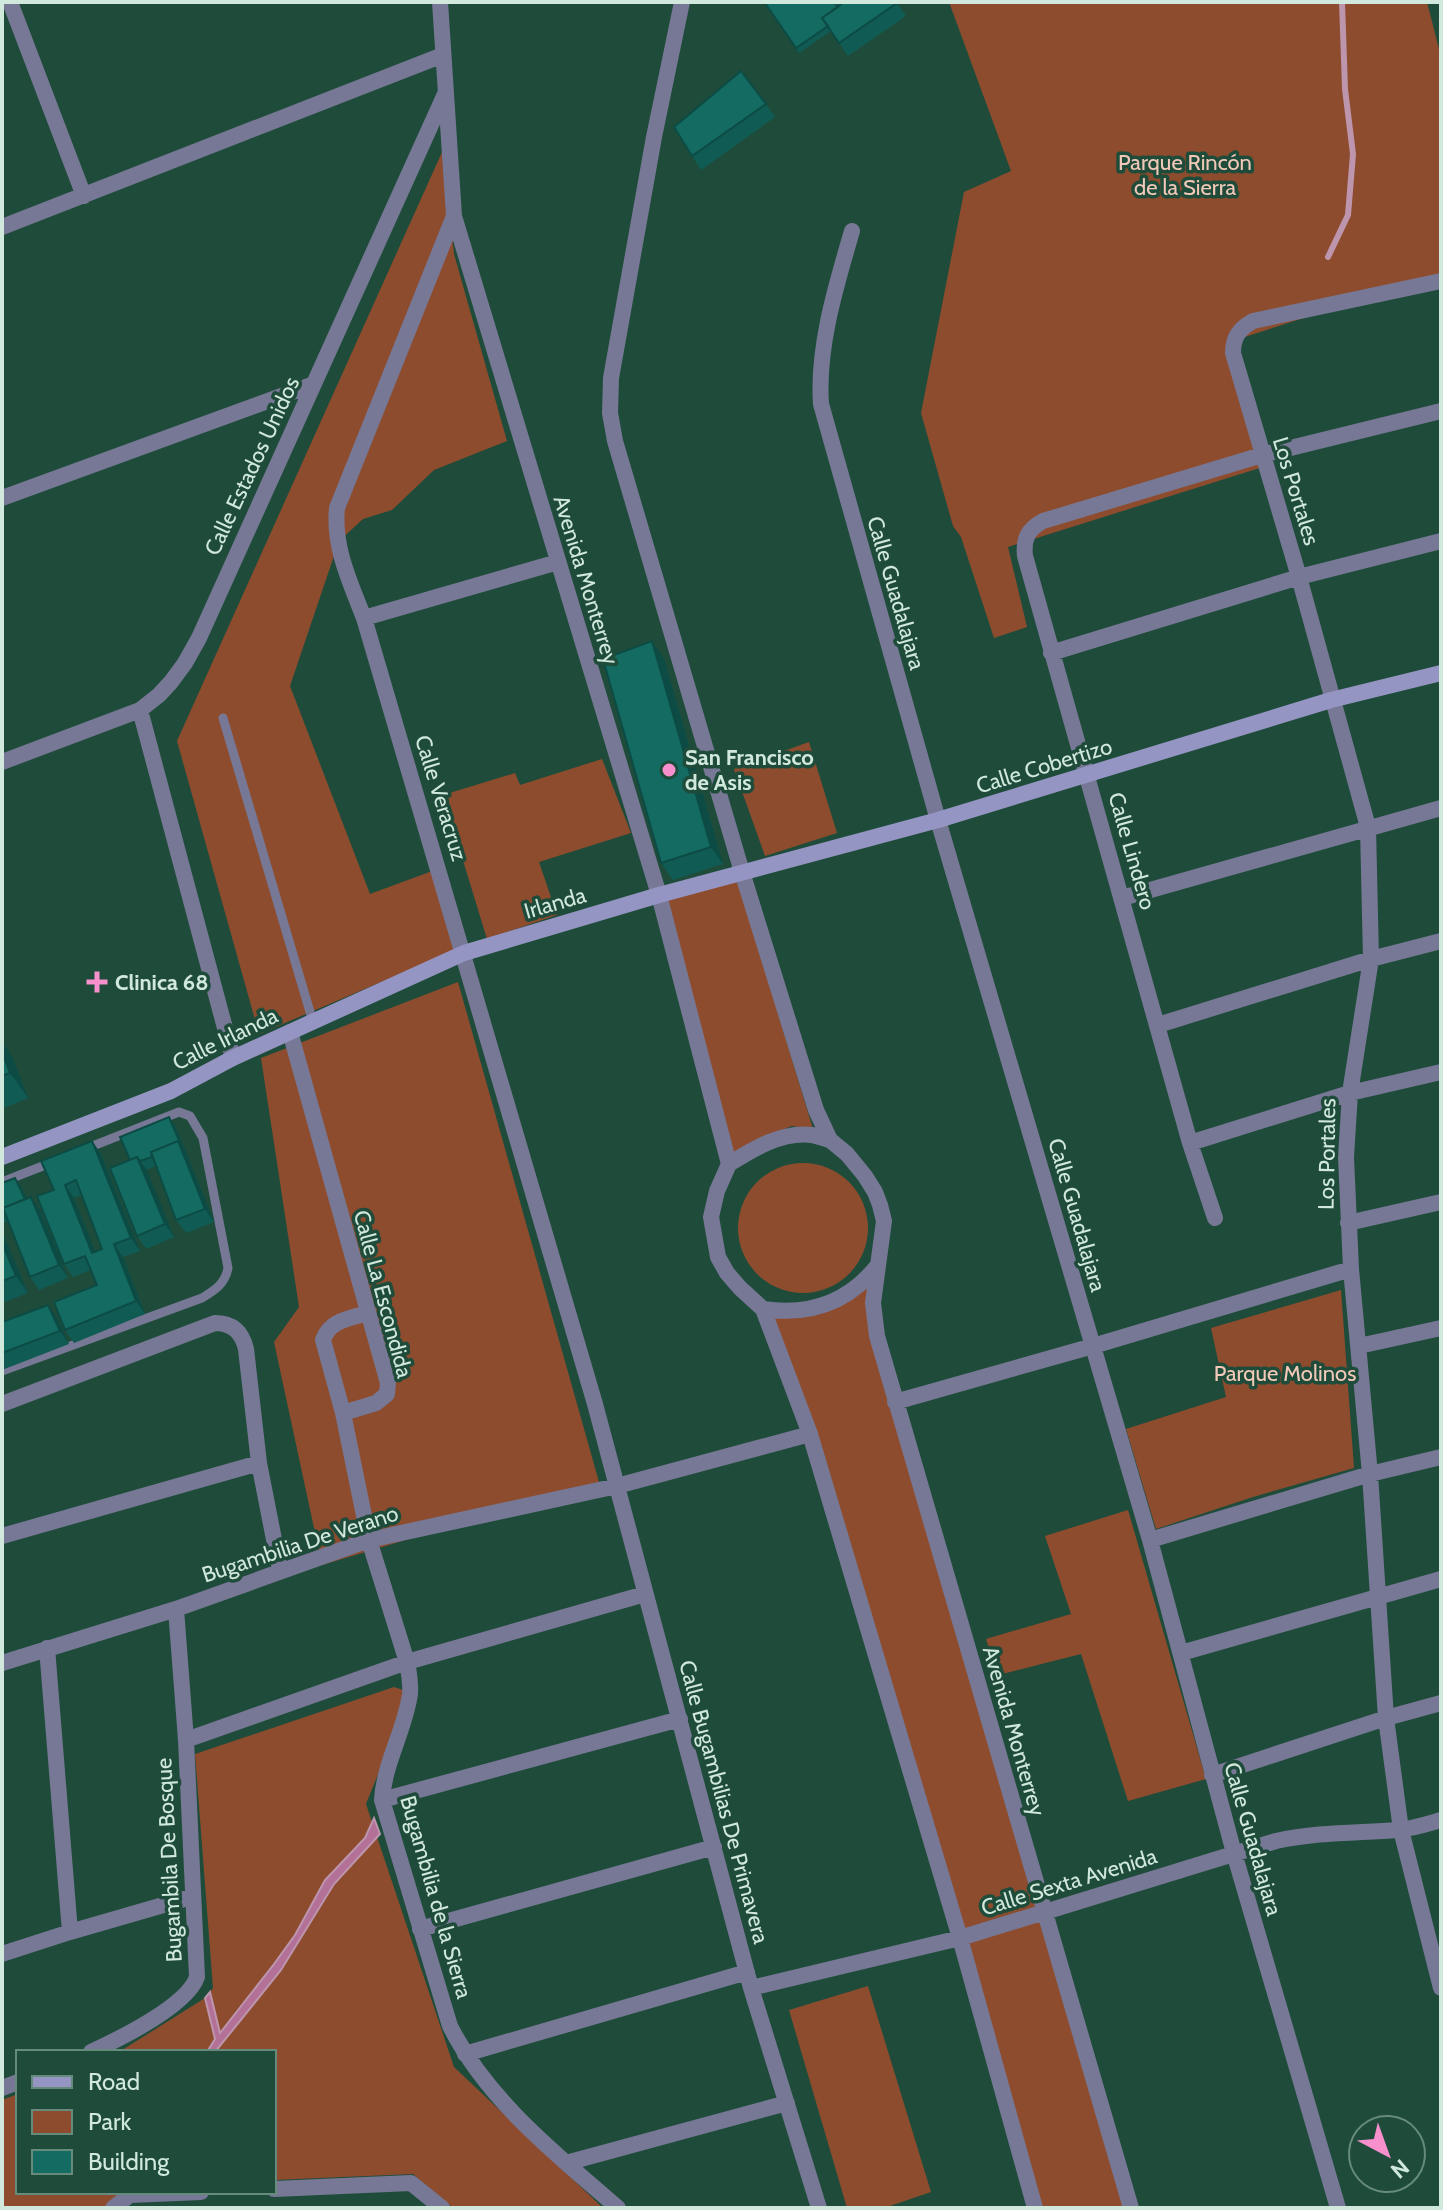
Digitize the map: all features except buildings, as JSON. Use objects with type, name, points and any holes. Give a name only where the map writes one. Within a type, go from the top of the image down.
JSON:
[{"type":"street","points":[[10,2],[84,196]]},
{"type":"street","name":"Avenida Monterrey","points":[[440,2],[454,216],[659,895],[729,1164]]},
{"type":"street","name":"Avenida Monterrey","points":[[682,2],[654,137],[611,378],[610,413],[615,441],[816,1110],[830,1140],[847,1154],[865,1176],[880,1205],[884,1221],[873,1303],[877,1336],[1131,2208]]},
{"type":"street","points":[[2,227],[443,55]]},
{"type":"street","name":"Calle Estados Unidos","points":[[2,762],[140,710],[159,695],[185,663],[446,92]]},
{"type":"street","name":"Calle Veracruz","points":[[454,216],[337,508],[335,523],[340,556],[364,618],[595,1404]]},
{"type":"street","name":"Calle Guadalajara","points":[[852,231],[822,355],[821,404],[938,820],[1150,1540],[1212,1775],[1338,2208]]},
{"type":"street","name":"Los Portales","points":[[1441,281],[1253,321],[1243,326],[1233,343],[1233,353],[1368,827],[1371,959],[1350,1093],[1346,1157],[1348,1223],[1370,1474],[1386,1718],[1401,1830],[1436,1952],[1441,1988]]},
{"type":"street","points":[[2,498],[314,384]]},
{"type":"street","points":[[1262,455],[1441,411]]},
{"type":"street","name":"Calle Lindero","points":[[1215,1218],[1190,1143],[1051,653],[1024,543],[1033,526],[1043,521],[1262,455]]},
{"type":"street","points":[[1051,653],[1299,577],[1441,541]]},
{"type":"street","points":[[364,618],[558,562]]},
{"type":"street","name":"Calle Cobertizo","points":[[659,895],[938,820],[1331,700],[1441,673]]},
{"type":"street","points":[[140,710],[233,1058]]},
{"type":"street","points":[[1122,898],[1441,808]]},
{"type":"street","name":"Irlanda","points":[[464,953],[659,895]]},
{"type":"street","points":[[1158,1025],[1371,959],[1441,941]]},
{"type":"street","name":"Calle Irlanda","points":[[2,1157],[171,1091],[233,1058],[464,953]]},
{"type":"street","name":"Calle La Escondida","points":[[290,1032],[388,1383],[387,1394],[376,1403],[343,1413]]},
{"type":"street","points":[[1190,1143],[1350,1093],[1441,1072]]},
{"type":"street","points":[[830,1140],[812,1135],[793,1136],[753,1149],[729,1164],[717,1191],[711,1217],[718,1257],[727,1273],[763,1309],[810,1434],[960,1938],[1035,2208]]},
{"type":"street","points":[[1348,1223],[1441,1202]]},
{"type":"street","points":[[763,1309],[798,1312],[819,1307],[842,1298],[865,1281],[878,1264]]},
{"type":"street","points":[[895,1402],[1351,1269]]},
{"type":"street","points":[[367,1313],[335,1323],[323,1340],[343,1413],[369,1540]]},
{"type":"street","points":[[2,1404],[215,1323],[232,1325],[241,1335],[246,1349],[259,1463],[280,1570]]},
{"type":"street","points":[[1359,1346],[1441,1328]]},
{"type":"street","name":"Calle Bugambilias De Primavera","points":[[595,1404],[749,1980],[819,2208]]},
{"type":"street","name":"Bugambilia De Verano","points":[[2,1663],[176,1609],[369,1540],[617,1486],[810,1434]]},
{"type":"street","points":[[1150,1540],[1370,1474],[1441,1457]]},
{"type":"street","points":[[2,1536],[259,1463]]},
{"type":"street","name":"Bugambilia de la Sierra","points":[[369,1540],[411,1682],[410,1695],[383,1783],[382,1800],[450,2026],[465,2054],[503,2102],[618,2208]]},
{"type":"street","points":[[1181,1653],[1441,1579]]},
{"type":"street","points":[[186,1740],[407,1662],[645,1594]]},
{"type":"street","name":"Bugambila De Bosque","points":[[95,2050],[122,2038],[166,2009],[193,1987],[197,1977],[186,1740],[176,1609]]},
{"type":"street","points":[[47,1648],[70,1932]]},
{"type":"street","points":[[1212,1775],[1441,1703]]},
{"type":"street","points":[[382,1800],[680,1719]]},
{"type":"street","name":"Calle Sexta Avenida","points":[[465,2054],[749,1980],[960,1938],[1234,1853],[1300,1836],[1401,1830],[1441,1820]]},
{"type":"street","points":[[420,1929],[714,1847]]},
{"type":"street","points":[[2,1954],[191,1897]]},
{"type":"street","points":[[566,2163],[787,2103]]},
{"type":"street","points":[[276,2189],[411,2183],[442,2208]]},
{"type":"street","points":[[113,2208],[130,2195],[154,2194]]},
{"type":"lane","points":[[223,718],[313,1022]]},
{"type":"lane","points":[[2,1371],[202,1298],[218,1288],[226,1278],[228,1268],[203,1138],[190,1116],[179,1112],[76,1153]]},
{"type":"lane","points":[[2,1182],[61,1159]]},
{"type":"green space","name":"Parque Rincón de la Sierra","points":[[949,2],[1427,2],[1441,57],[1441,274],[1229,342],[1266,466],[1008,547],[1027,627],[994,638],[961,537],[953,526],[921,413],[964,192],[1011,171]]},
{"type":"green space","points":[[443,150],[454,254],[507,441],[434,470],[392,510],[363,519],[339,541],[290,686],[370,894],[435,870],[461,948],[259,1034],[177,741]]},
{"type":"green space","points":[[809,742],[837,833],[765,856],[734,769]]},
{"type":"green space","points":[[602,759],[631,833],[539,862],[557,915],[487,939],[443,795],[515,773],[520,785]]},
{"type":"green space","points":[[738,881],[813,1129],[792,1126],[753,1141],[733,1156],[666,899]]},
{"type":"green space","points":[[458,982],[599,1482],[322,1565],[274,1342],[299,1307],[261,1058]]},
{"type":"green space","points":[[803,1163],[828,1168],[849,1182],[863,1203],[868,1228],[863,1253],[849,1274],[828,1288],[803,1293],[778,1288],[757,1274],[743,1253],[738,1228],[743,1203],[757,1182],[778,1168]]},
{"type":"green space","points":[[865,1281],[1131,2208],[1035,2208],[960,1938],[763,1309],[787,1312]]},
{"type":"green space","name":"Parque Molinos","points":[[1341,1290],[1354,1468],[1156,1529],[1126,1429],[1226,1397],[1211,1328]]},
{"type":"green space","points":[[1128,1510],[1206,1779],[1128,1801],[1081,1654],[998,1675],[986,1639],[1071,1614],[1045,1536]]},
{"type":"green space","points":[[394,1687],[403,1690],[405,1707],[366,1804],[454,2067],[603,2208],[453,2208],[413,2174],[276,2180],[276,2050],[122,2050],[205,1998],[213,1988],[195,1754]]},
{"type":"green space","points":[[868,1986],[931,2192],[884,2208],[847,2208],[789,2010]]},
{"type":"green space","points":[[16,2095],[16,2194],[121,2194],[106,2208],[2,2208],[2,2100]]},
{"type":"shaded area","points":[[374,1818],[380,1834],[334,1884],[281,1970],[217,2050],[208,2050],[215,2039],[205,1998],[210,1992],[220,2033],[295,1935],[325,1880],[365,1838]]},
{"type":"waterway","points":[[1328,257],[1348,215],[1353,154],[1345,89],[1342,2]]},
{"type":"place","name":"San Francisco de Asis","points":[[669,770]]},
{"type":"place","name":"Clinica 68","points":[[97,982]]}]
